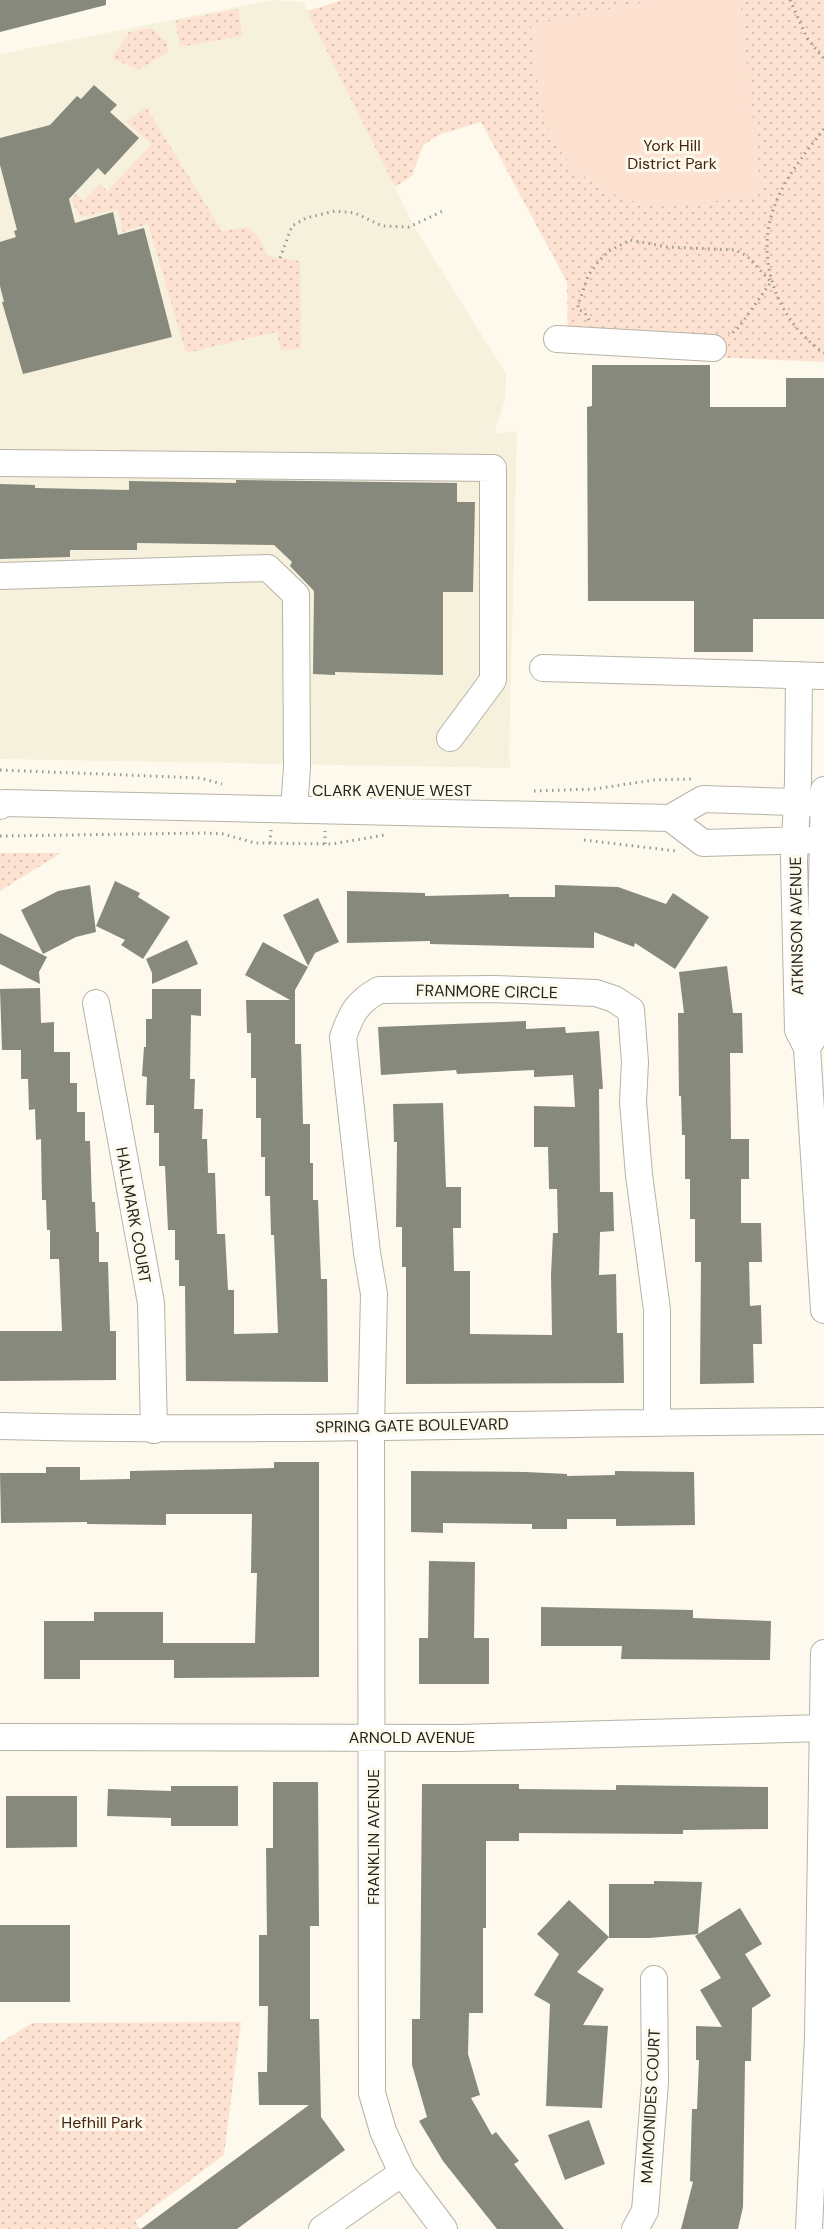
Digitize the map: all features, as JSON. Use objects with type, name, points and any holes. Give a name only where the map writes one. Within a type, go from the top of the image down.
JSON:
[{"type":"street","points":[[556,339],[713,348]]},
{"type":"street","points":[[0,463],[493,468],[493,680],[450,738]]},
{"type":"street","points":[[0,576],[268,568],[296,595],[297,767],[294,810]]},
{"type":"street","points":[[543,668],[824,676]]},
{"type":"street","name":"ATKINSON AVENUE","points":[[799,675],[795,841],[798,1030],[807,1048],[824,1310]]},
{"type":"street","name":"ATKINSON AVENUE","points":[[807,1048],[819,1028],[824,790]]},
{"type":"street","points":[[823,840],[703,843],[670,818],[703,799],[824,803]]},
{"type":"street","name":"CLARK AVENUE WEST","points":[[1,803],[670,818]]},
{"type":"street","name":"FRANMORE CIRCLE","points":[[371,1426],[374,1294],[365,1242],[343,1037],[352,1010],[365,997],[379,990],[456,989],[596,993],[614,999],[631,1010],[635,1062],[633,1102],[639,1175],[657,1310],[657,1421]]},
{"type":"street","name":"HALLMARK COURT","points":[[96,1003],[151,1303],[154,1430]]},
{"type":"street","name":"SPRING GATE BOULEVARD","points":[[0,1426],[154,1430],[657,1421],[824,1421]]},
{"type":"street","name":"FRANKLIN AVENUE","points":[[371,1426],[373,1737],[371,1781],[374,1952],[372,2093],[383,2132],[402,2173],[444,2229]]},
{"type":"street","points":[[809,2229],[818,2175],[824,1653]]},
{"type":"street","name":"ARNOLD AVENUE","points":[[0,1737],[373,1737],[823,1727]]},
{"type":"street","name":"MAIMONIDES COURT","points":[[635,2229],[645,2211],[655,2082],[654,1980]]},
{"type":"street","points":[[322,2229],[402,2173]]},
{"type":"path","points":[[790,0],[807,38],[824,59]]},
{"type":"path","points":[[713,348],[739,327],[771,282],[768,249],[772,212],[793,170],[824,129]]},
{"type":"path","points":[[280,258],[292,226],[306,218],[335,211],[356,213],[382,226],[409,227],[443,211]]},
{"type":"path","points":[[610,342],[593,326],[585,313],[578,309],[578,305],[588,276],[609,251],[624,242],[735,249],[747,256],[771,282],[791,321],[808,341],[824,352]]},
{"type":"path","points":[[0,770],[188,777],[231,787]]},
{"type":"path","points":[[532,791],[594,789],[654,780],[698,779]]},
{"type":"path","points":[[0,836],[207,833],[224,834],[255,843],[343,844],[370,836],[394,836]]},
{"type":"path","points":[[580,840],[677,851]]},
{"type":"shaded area","points":[[273,0],[303,2],[415,228],[506,374],[505,400],[494,434],[517,431],[509,756],[511,768],[0,759],[0,54]]},
{"type":"green space","name":"York Hill District Park","points":[[343,0],[824,0],[824,362],[568,351],[567,282],[481,122],[441,134],[423,145],[412,176],[395,187],[307,11]]},
{"type":"green space","points":[[655,0],[740,0],[761,194],[677,206],[628,200],[610,193],[578,171],[565,158],[555,142],[547,125],[541,101],[531,25]]},
{"type":"green space","points":[[238,9],[243,36],[180,47],[175,21]]},
{"type":"green space","points":[[152,28],[167,42],[168,52],[138,70],[112,58],[129,32]]},
{"type":"green space","points":[[146,107],[222,231],[249,227],[259,238],[267,256],[300,261],[301,349],[281,350],[277,332],[186,353],[148,224],[123,232],[118,209],[81,217],[71,200],[76,194],[83,201],[99,184],[107,191],[152,144],[126,122]]},
{"type":"green space","points":[[0,853],[61,853],[0,891]]},
{"type":"green space","name":"Hefhill Park","points":[[241,2022],[224,2155],[135,2221],[140,2229],[0,2229],[0,2043],[32,2023]]},
{"type":"building","points":[[0,0],[106,0],[106,5],[0,32]]},
{"type":"building","points":[[94,85],[117,105],[110,112],[139,138],[105,175],[98,168],[69,199],[75,223],[113,212],[118,235],[144,228],[172,337],[23,374],[2,302],[4,302],[0,286],[0,242],[16,237],[14,231],[17,230],[0,165],[0,138],[50,125],[77,96],[81,99]]},
{"type":"building","points":[[592,365],[710,365],[710,407],[786,407],[786,378],[824,378],[824,619],[753,619],[753,652],[694,652],[694,601],[588,601],[587,407],[592,406]]},
{"type":"building","points":[[236,480],[457,483],[457,502],[475,502],[473,592],[443,592],[443,675],[335,672],[335,675],[313,674],[314,591],[290,566],[292,562],[274,545],[137,543],[137,550],[70,550],[70,557],[0,559],[0,484],[35,485],[35,488],[129,490],[129,481],[236,483]]},
{"type":"building","points":[[115,881],[140,893],[138,897],[170,917],[143,959],[121,945],[125,940],[96,926]]},
{"type":"building","points":[[90,885],[96,932],[76,937],[43,954],[21,910],[58,891]]},
{"type":"building","points":[[555,885],[618,887],[666,904],[673,893],[709,917],[675,969],[635,943],[634,947],[594,932],[594,948],[430,944],[430,941],[347,943],[347,891],[425,893],[425,896],[509,894],[509,897],[555,897]]},
{"type":"building","points":[[318,898],[339,942],[315,953],[308,966],[283,915]]},
{"type":"building","points":[[0,933],[47,957],[39,972],[40,984],[0,964]]},
{"type":"building","points":[[187,940],[198,964],[152,984],[152,973],[146,959]]},
{"type":"building","points":[[263,942],[308,967],[295,990],[295,1044],[301,1044],[303,1124],[310,1124],[310,1163],[313,1163],[313,1200],[318,1200],[321,1279],[327,1279],[328,1382],[186,1381],[185,1286],[179,1286],[179,1260],[175,1260],[175,1230],[168,1230],[165,1166],[159,1166],[159,1133],[154,1133],[154,1105],[146,1105],[147,1077],[142,1076],[144,1047],[146,1047],[146,1019],[152,1019],[152,989],[201,989],[201,1016],[191,1015],[190,1079],[195,1079],[194,1109],[203,1109],[202,1139],[207,1139],[208,1173],[215,1173],[217,1234],[225,1234],[228,1290],[234,1290],[234,1334],[278,1333],[274,1235],[271,1235],[270,1196],[265,1196],[265,1157],[261,1157],[261,1118],[256,1118],[256,1078],[251,1078],[251,1033],[247,1033],[246,1000],[290,1000],[245,975]]},
{"type":"building","points":[[727,966],[733,1013],[742,1013],[743,1053],[730,1053],[731,1139],[749,1139],[749,1179],[741,1179],[741,1223],[761,1223],[762,1262],[749,1262],[750,1306],[761,1305],[762,1344],[753,1344],[754,1383],[700,1384],[701,1262],[695,1262],[695,1219],[690,1219],[690,1179],[685,1179],[685,1135],[682,1135],[681,1096],[679,1096],[678,1013],[684,1013],[679,972]]},
{"type":"building","points":[[40,988],[41,1023],[54,1022],[54,1052],[70,1052],[70,1083],[77,1083],[77,1112],[85,1112],[85,1141],[90,1141],[92,1202],[95,1202],[96,1232],[99,1232],[99,1262],[108,1262],[110,1331],[116,1331],[116,1380],[0,1381],[0,1331],[62,1331],[59,1259],[50,1259],[50,1230],[47,1230],[46,1200],[42,1200],[41,1139],[36,1140],[35,1109],[29,1110],[28,1079],[21,1079],[21,1050],[2,1050],[0,989]]},
{"type":"building","points":[[526,1021],[526,1029],[565,1027],[566,1033],[599,1031],[603,1089],[599,1089],[600,1192],[613,1192],[614,1231],[600,1232],[599,1275],[616,1274],[617,1333],[623,1333],[624,1383],[406,1384],[406,1267],[402,1267],[402,1227],[396,1227],[397,1142],[394,1142],[393,1104],[443,1103],[446,1187],[461,1187],[461,1228],[453,1228],[454,1271],[470,1271],[470,1334],[552,1335],[551,1275],[553,1233],[558,1233],[557,1189],[549,1189],[548,1147],[534,1147],[534,1106],[575,1107],[573,1075],[534,1077],[534,1070],[457,1074],[456,1070],[381,1075],[378,1027]]},
{"type":"building","points":[[274,1462],[319,1462],[319,1677],[174,1678],[174,1660],[80,1660],[80,1679],[44,1679],[44,1621],[94,1621],[94,1612],[163,1612],[163,1643],[255,1643],[257,1573],[251,1573],[252,1514],[166,1514],[166,1525],[87,1524],[87,1522],[1,1523],[0,1473],[46,1473],[46,1467],[80,1467],[80,1480],[130,1479],[130,1471],[274,1468]]},
{"type":"building","points":[[411,1471],[525,1472],[567,1474],[567,1476],[615,1475],[615,1471],[694,1472],[695,1525],[616,1526],[616,1519],[567,1519],[567,1529],[532,1529],[532,1524],[443,1523],[443,1533],[411,1532]]},
{"type":"building","points":[[429,1561],[475,1562],[474,1638],[489,1638],[489,1684],[419,1684],[419,1638],[428,1638]]},
{"type":"building","points":[[541,1607],[693,1610],[693,1618],[771,1621],[770,1660],[621,1659],[622,1646],[541,1646]]},
{"type":"building","points":[[273,1782],[318,1782],[319,1926],[310,1926],[310,2019],[319,2019],[321,2117],[345,2150],[237,2229],[141,2229],[309,2105],[259,2105],[258,2072],[267,2072],[268,2006],[259,2006],[259,1935],[267,1935],[266,1848],[273,1848]]},
{"type":"building","points":[[422,1784],[519,1784],[519,1789],[616,1790],[616,1785],[768,1787],[768,1829],[683,1830],[683,1834],[519,1833],[519,1841],[486,1841],[483,2013],[469,2013],[468,2054],[480,2095],[471,2098],[492,2135],[496,2132],[519,2161],[514,2164],[564,2229],[497,2229],[443,2161],[419,2121],[427,2117],[412,2065],[412,2019],[420,2019]]},
{"type":"building","points":[[171,1786],[238,1786],[238,1826],[171,1826],[171,1818],[107,1816],[108,1789],[171,1791]]},
{"type":"building","points":[[6,1796],[77,1796],[77,1847],[6,1848]]},
{"type":"building","points":[[654,1881],[702,1882],[698,1934],[609,1938],[609,1884],[654,1884]]},
{"type":"building","points":[[569,1900],[609,1937],[577,1972],[604,1989],[583,2025],[608,2026],[602,2108],[546,2106],[550,2004],[534,1995],[559,1954],[537,1934]]},
{"type":"building","points":[[740,1908],[762,1944],[745,1954],[771,1996],[752,2008],[751,2061],[745,2061],[743,2207],[738,2229],[681,2229],[693,2182],[690,2181],[692,2109],[697,2109],[699,2060],[696,2060],[696,2026],[722,2027],[700,1990],[721,1978],[695,1936]]},
{"type":"building","points":[[0,1925],[70,1925],[70,2002],[0,2002]]},
{"type":"building","points":[[589,2120],[605,2164],[565,2180],[548,2135]]}]
